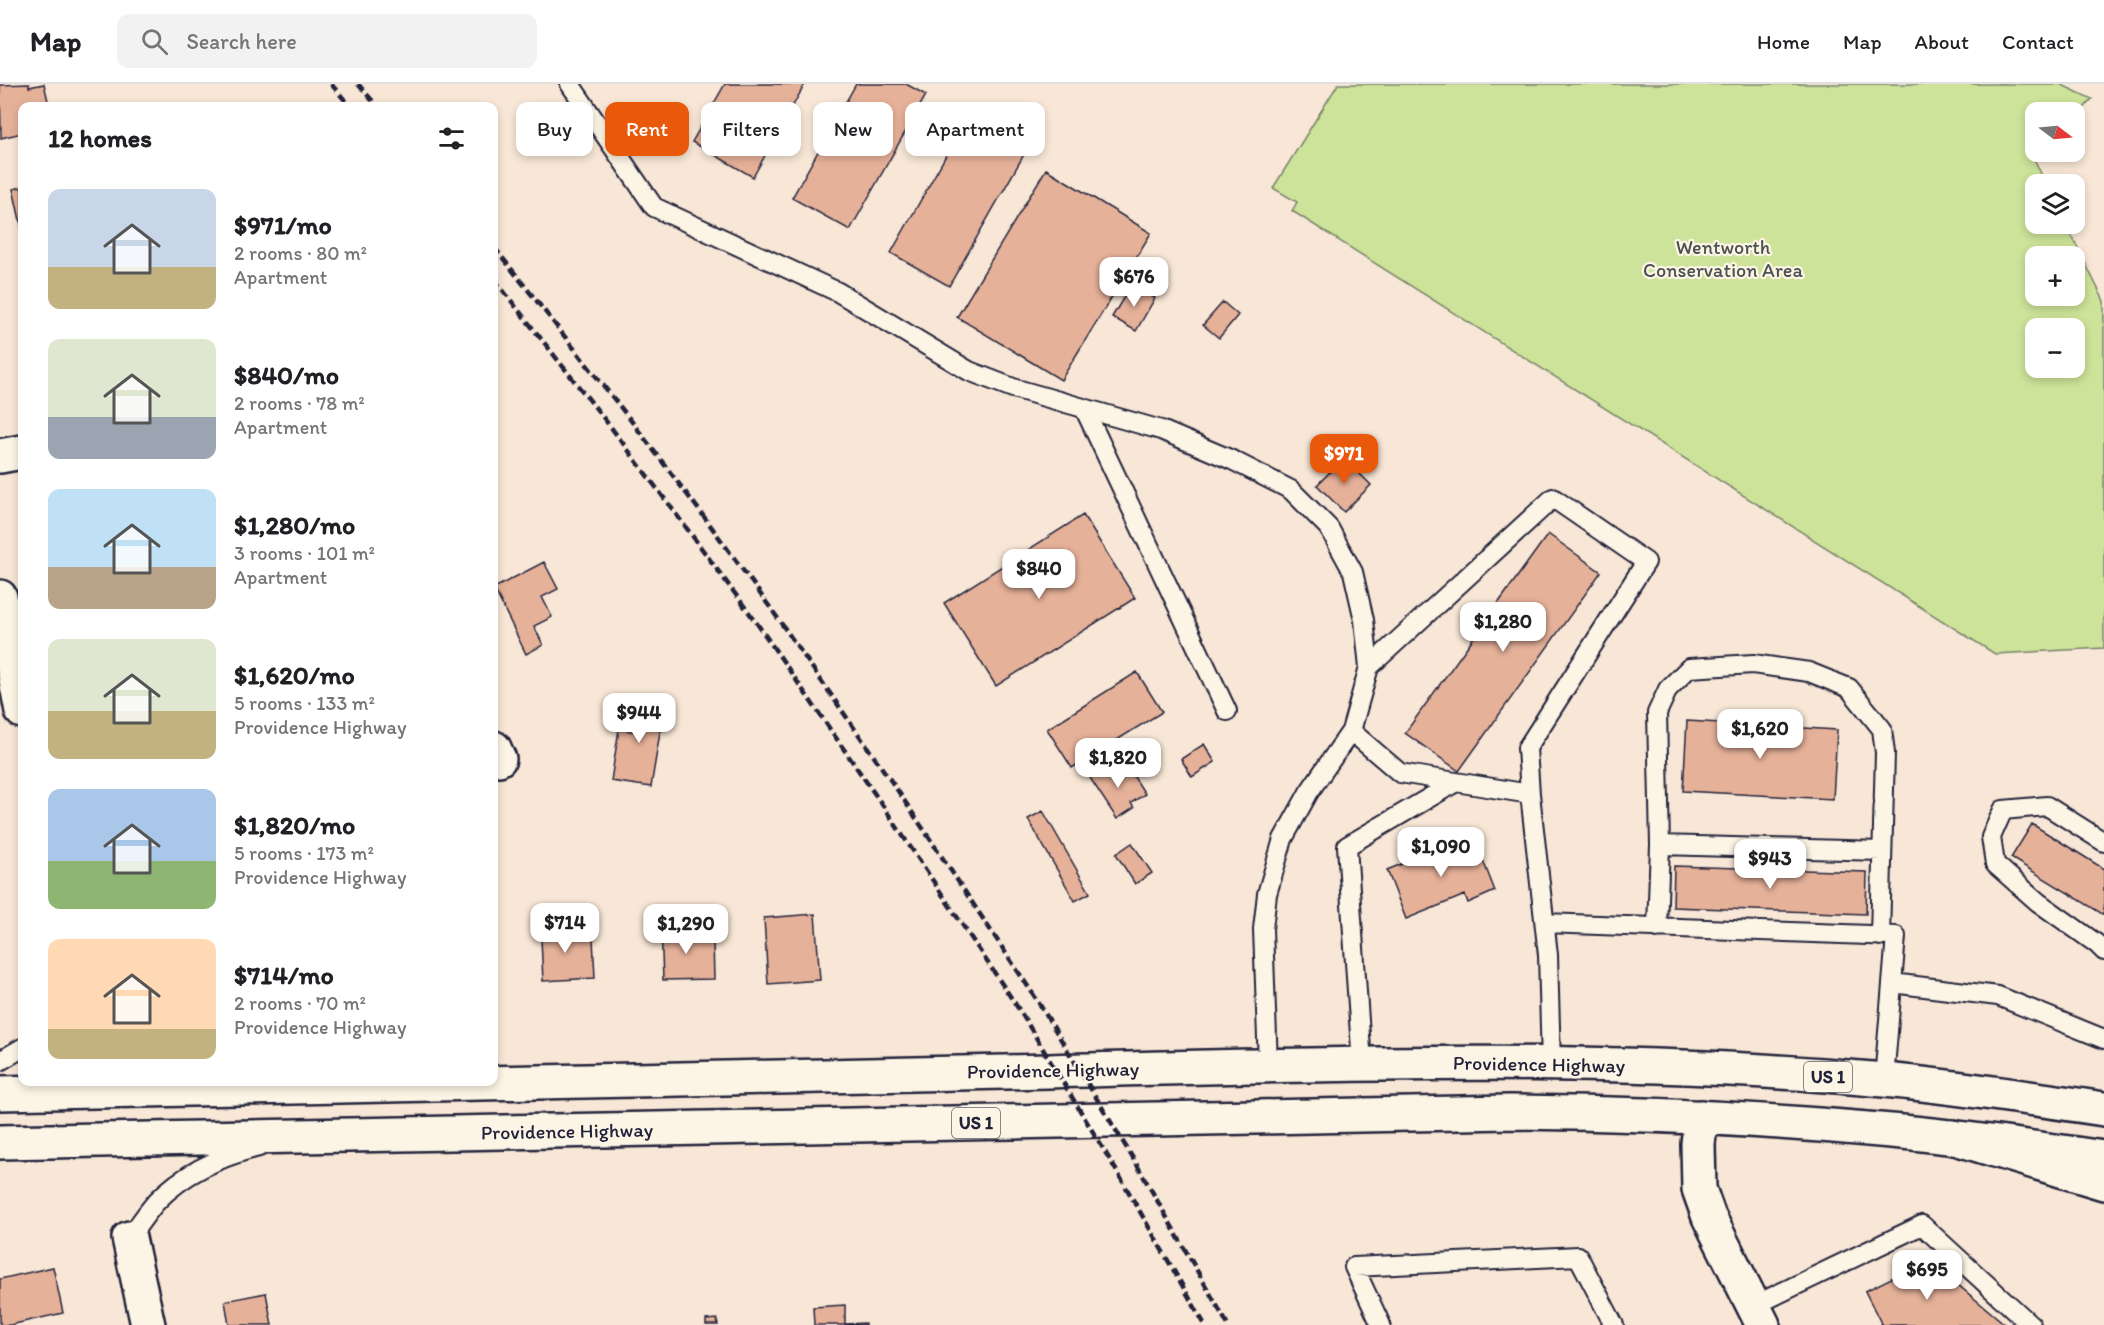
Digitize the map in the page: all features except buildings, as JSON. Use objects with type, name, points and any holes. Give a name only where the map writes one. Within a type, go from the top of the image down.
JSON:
[{"type":"main road","points":[[0,456],[18,453]]},
{"type":"main road","points":[[0,597],[18,690]]},
{"type":"main road","name":"Providence Highway","points":[[498,1083],[1268,1065],[1551,1064],[1692,1068],[1884,1080],[2104,1109]]},
{"type":"main road","name":"Providence Highway","points":[[0,1093],[377,1086]]},
{"type":"main road","name":"Providence Highway","points":[[0,1142],[1497,1112],[1701,1117],[1828,1125],[1952,1137],[2104,1158]]},
{"type":"main road","points":[[1701,1117],[1698,1144],[1699,1189],[1709,1217],[1758,1315]]},
{"type":"main road","name":"US 1","points":[[1952,1137],[2104,1183]]},
{"type":"main road","points":[[129,1238],[148,1325]]},
{"type":"lane","points":[[570,84],[654,207],[838,292],[969,370],[1013,388],[1161,430],[1232,460],[1291,490],[1329,528],[1353,572],[1364,620],[1369,668],[1351,731],[1308,792],[1283,839],[1267,894],[1263,929],[1268,1065]]},
{"type":"lane","points":[[1084,408],[1227,711]]},
{"type":"lane","points":[[1369,668],[1553,498],[1646,562],[1527,748],[1545,923],[1551,1064]]},
{"type":"lane","points":[[1657,928],[1660,845],[1658,713],[1668,689],[1689,668],[1753,664],[1809,672],[1849,688],[1882,729],[1885,753],[1880,936]]},
{"type":"lane","points":[[1351,731],[1400,773],[1530,794]]},
{"type":"lane","points":[[1362,1064],[1347,846],[1456,782]]},
{"type":"lane","points":[[2104,842],[2047,806],[2003,810],[1991,837],[1995,864],[2038,902],[2104,951]]},
{"type":"lane","points":[[1660,845],[1882,851]]},
{"type":"lane","points":[[1545,923],[1896,936],[1884,1080]]},
{"type":"lane","points":[[1892,983],[1998,996],[2104,1039]]},
{"type":"lane","points":[[0,1061],[18,1050]]},
{"type":"lane","points":[[129,1238],[157,1201],[192,1173],[240,1152],[303,1136]]},
{"type":"lane","points":[[1758,1315],[1922,1226],[2031,1325]]},
{"type":"lane","points":[[1382,1325],[1354,1267],[1578,1256],[1614,1325]]},
{"type":"green space","name":"Wentworth Conservation Area","points":[[1338,84],[2060,84],[2092,99],[2085,107],[2085,102],[2025,102],[2025,162],[2035,162],[2041,174],[2025,174],[2025,234],[2071,234],[2077,246],[2025,246],[2025,306],[2085,306],[2085,262],[2104,301],[2104,648],[1995,654],[1292,211],[1297,202],[1273,188]]},
{"type":"railway","points":[[331,84],[347,102]]},
{"type":"railway","points":[[358,84],[374,102]]},
{"type":"railway","points":[[498,252],[702,514],[898,791],[1037,1000],[1137,1165],[1228,1325]]},
{"type":"railway","points":[[498,284],[613,430],[756,622],[881,803],[1020,1011],[1119,1175],[1205,1325]]}]
